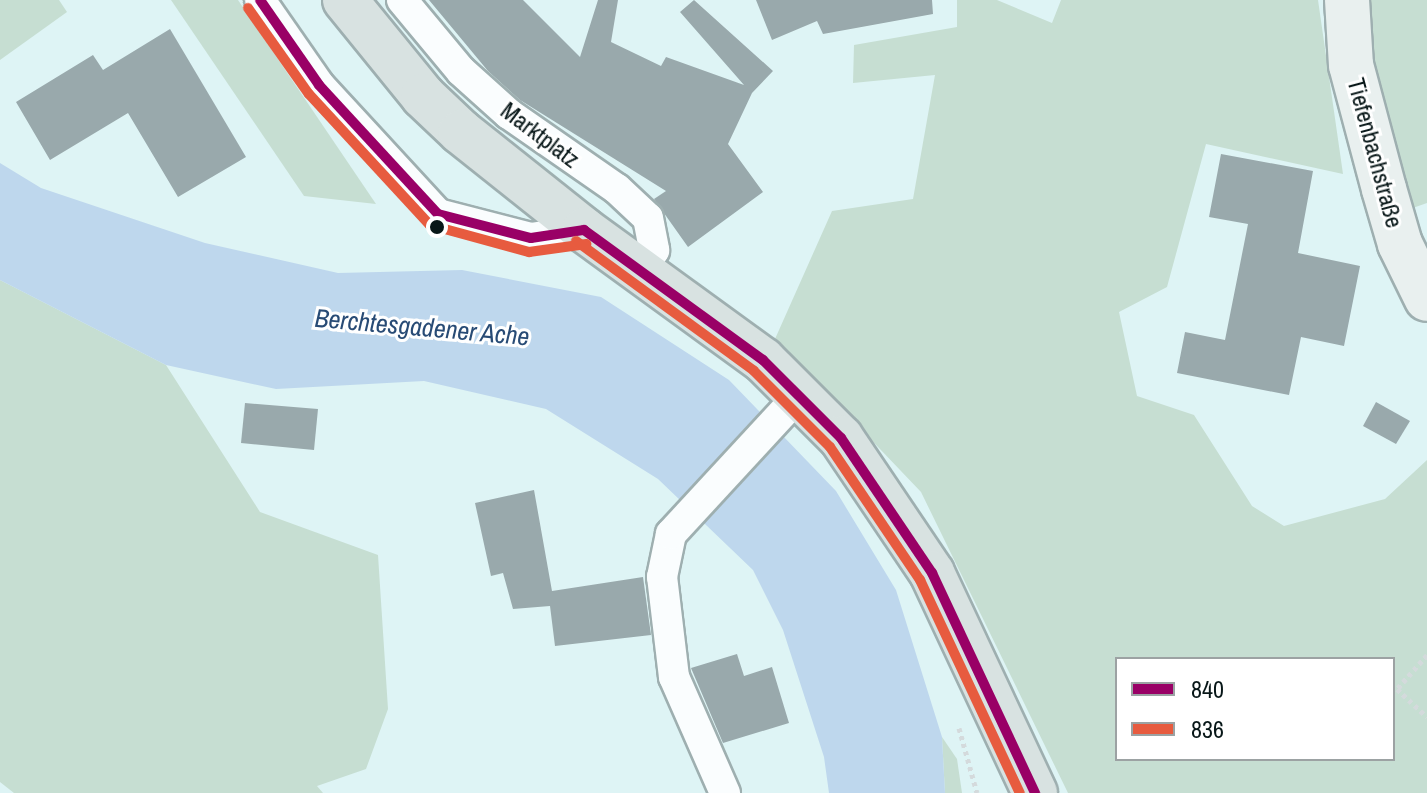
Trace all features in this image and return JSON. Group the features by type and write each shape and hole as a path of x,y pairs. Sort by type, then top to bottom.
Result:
{"main road":[{"path":"345,0 423,96 584,230 741,342 800,394 889,503 932,573 1035,793"}],"street":[{"path":"260,0 319,85 438,214 531,238 584,230"},
{"name":"Marktplatz","path":"402,0 461,71 509,114 617,189 648,218 654,250 641,273"},
{"name":"Tiefenbachstraße","path":"1347,0 1351,65 1379,173 1400,244 1427,299"},
{"path":"725,793 674,677 662,577 671,534 698,501 800,394"}],"path":[{"path":"1427,655 1397,689 1427,717"}],"green space":[{"path":"0,0 59,0 67,12 0,60"},
{"path":"171,0 238,0 376,204 304,196"},
{"path":"957,0 997,0 1052,23 1061,0 1318,0 1343,174 1206,144 1167,287 1119,312 1137,396 1194,415 1252,506 1284,526 1385,499 1427,460 1427,793 1068,793 921,492 775,339 832,211 913,199 935,75 853,83 854,45 957,27"},
{"path":"1362,0 1427,0 1427,203 1407,210 1386,146"},
{"path":"0,280 166,365 260,512 378,555 388,709 366,769 317,786 323,793 14,793 0,782"},
{"path":"942,737 957,759 962,793 945,793"}],"water":[{"name":"Berchtesgadener Ache","path":"0,163 41,188 205,243 338,273 462,270 601,297 729,380 836,491 896,590 942,737 945,793 829,793 824,757 783,630 753,570 658,479 546,409 424,381 276,389 166,365 0,280"}],"building":[{"path":"429,0 523,0 580,57 598,0 618,0 611,42 661,66 666,57 744,85 680,12 694,0 773,71 752,93 728,144 763,192 688,247 654,199 666,191 520,100 488,71"},
{"path":"756,0 932,0 933,14 823,34 817,21 772,40"},
{"path":"170,29 246,157 178,197 128,113 50,160 16,102 93,55 103,70"},
{"path":"1221,154 1313,171 1298,253 1360,266 1344,346 1301,337 1289,395 1177,373 1185,332 1225,340 1248,224 1209,217"},
{"path":"1376,402 1410,421 1396,444 1363,426"},
{"path":"245,403 318,409 314,450 241,443"},
{"path":"534,490 552,591 643,577 651,635 555,646 550,606 513,609 503,573 491,576 475,503"},
{"path":"737,654 744,676 772,667 789,723 723,743 691,668"}],"transit line":[{"name":"840","path":"260,0 319,85 438,214 531,238 584,230"},
{"name":"836","path":"248,8 309,94 430,225 529,252 586,244"},
{"name":"840","path":"584,230 763,360 841,438 932,573 1035,793"},
{"name":"836","path":"576,241 754,371 830,447 920,580 1020,793"}]}
